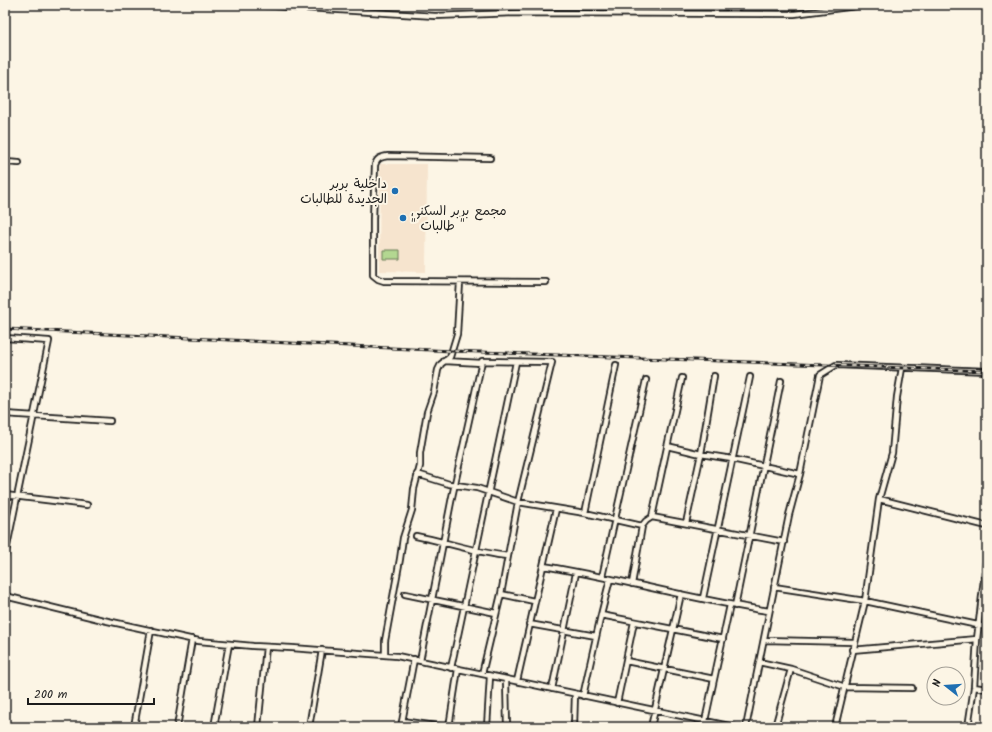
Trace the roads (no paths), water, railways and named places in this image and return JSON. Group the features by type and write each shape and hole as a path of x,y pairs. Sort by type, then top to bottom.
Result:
{"street":[{"path":"259,5 435,16 517,13 794,14 864,5"},
{"path":"979,5 987,6"},
{"path":"490,158 388,156 381,157 376,161 373,219 373,275 378,280 384,281 546,282"},
{"path":"5,162 19,163"},
{"path":"385,655 385,641 403,538 412,510 417,474 420,466 420,453 427,412 434,392 438,370 441,364 450,357 457,334 460,282"},
{"path":"5,338 49,341 5,556"},
{"path":"444,361 482,363 482,361 552,362 518,502 501,594 482,674"},
{"path":"452,668 516,362"},
{"path":"420,661 455,485 482,363"},
{"path":"585,513 616,365"},
{"path":"746,727 784,542 788,515 800,474 820,375 836,365 987,371"},
{"path":"835,727 852,650 865,601 879,499 892,453 897,397 902,368"},
{"path":"686,523 701,454 714,376"},
{"path":"702,598 750,377"},
{"path":"652,517 682,378"},
{"path":"602,577 646,380"},
{"path":"736,606 781,381"},
{"path":"5,414 110,421"},
{"path":"667,446 800,474"},
{"path":"417,474 455,485 488,491 518,502 585,513 642,526"},
{"path":"5,495 87,505"},
{"path":"879,499 987,526"},
{"path":"517,681 556,509"},
{"path":"632,584 642,526 652,517 784,542"},
{"path":"416,536 508,556"},
{"path":"968,727 974,687 978,624 985,589 987,553"},
{"path":"543,566 602,577 730,605 769,611"},
{"path":"552,689 576,572"},
{"path":"583,696 610,579"},
{"path":"774,588 865,601 987,627"},
{"path":"404,594 496,613"},
{"path":"501,594 534,601"},
{"path":"651,727 681,594"},
{"path":"5,596 192,639 229,644 385,655 414,659 734,727"},
{"path":"705,721 730,605"},
{"path":"601,615 723,639"},
{"path":"617,703 634,622"},
{"path":"529,624 596,636"},
{"path":"134,727 152,630"},
{"path":"177,727 192,639"},
{"path":"852,650 977,639"},
{"path":"764,640 854,642"},
{"path":"214,727 229,644"},
{"path":"258,727 266,647"},
{"path":"309,727 322,650"},
{"path":"401,727 414,659"},
{"path":"626,661 664,670 714,679"},
{"path":"759,662 791,669 845,687 912,688"},
{"path":"450,727 458,669"},
{"path":"775,727 791,669"},
{"path":"487,727 490,676"},
{"path":"506,679 507,727"},
{"path":"974,687 987,689"},
{"path":"574,727 575,694"},
{"path":"402,721 442,727"}],"railway":[{"path":"5,329 452,351 987,371"}],"place":[{"name":"داخلية بربر الجديدة للطالبات","path":"395,191"},
{"name":"مجمع بربر السكني \" طالبات \"","path":"403,218"}]}
